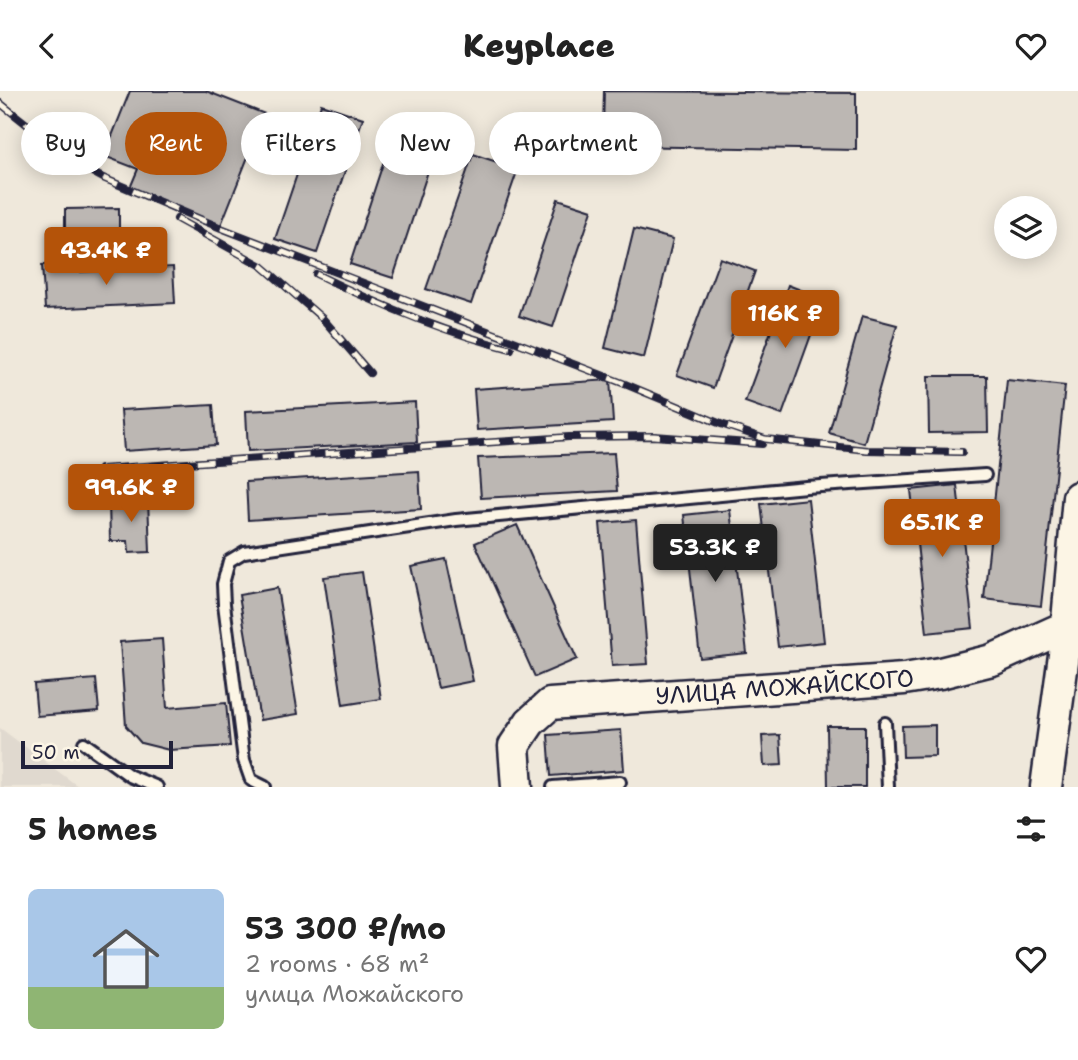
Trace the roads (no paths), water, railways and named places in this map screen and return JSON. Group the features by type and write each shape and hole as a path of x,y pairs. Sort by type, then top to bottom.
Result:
{"main road":[{"path":"1046,787 1071,655 1067,626 1078,497"},
{"name":"УЛИЦА МОЖАЙСКОГО","path":"517,787 514,746 530,722 550,704 904,679 992,660 1067,626"}],"lane":[{"path":"265,787 251,781 244,760 224,604 223,584 229,561 244,552 456,520 806,487 985,475"},
{"path":"885,723 888,787"},
{"path":"84,743 130,776 157,787"},
{"path":"553,787 620,782"}],"railway":[{"path":"0,103 77,164 103,178 221,228 625,384 721,424 765,439 867,450 962,452"},
{"path":"177,219 262,266 323,319 370,373"},
{"path":"316,274 412,317 511,349"},
{"path":"101,469 569,437 654,436 762,444"}]}
